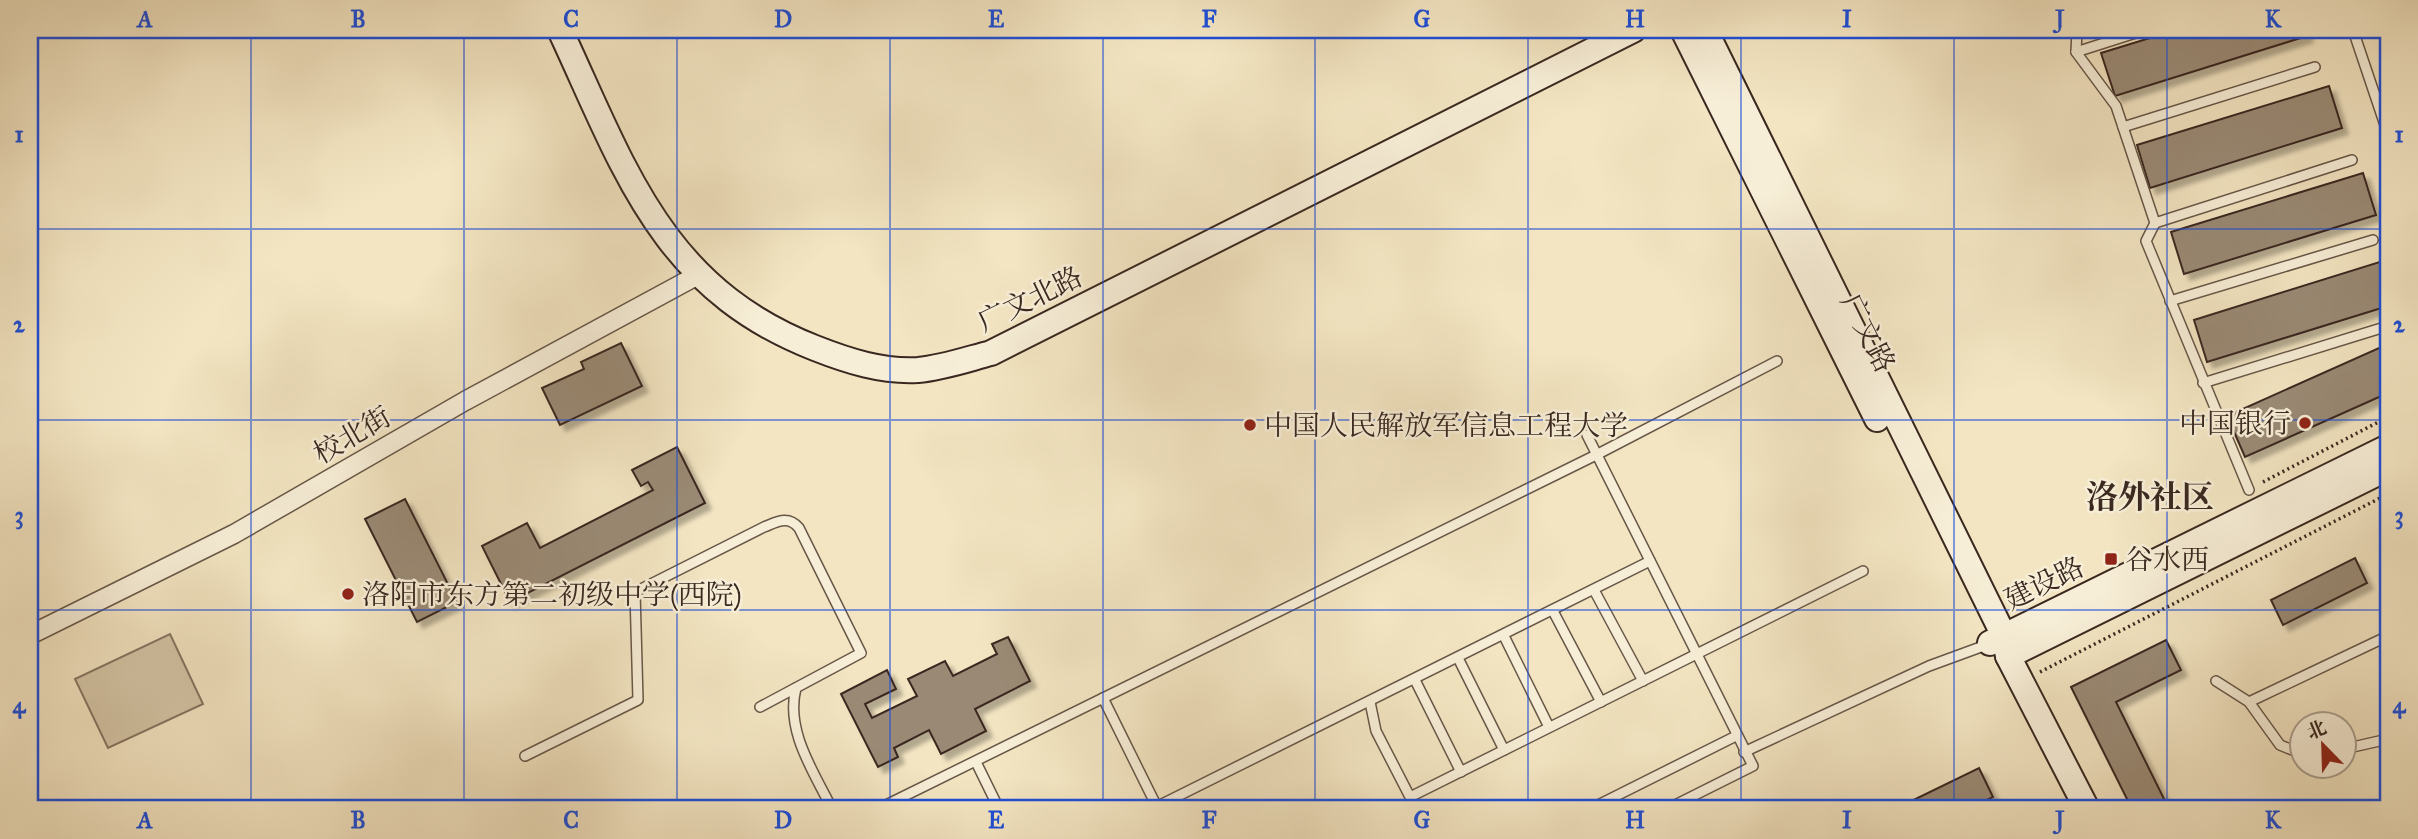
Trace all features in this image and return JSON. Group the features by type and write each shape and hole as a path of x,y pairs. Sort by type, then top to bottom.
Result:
{"street":[{"name":"广文北路","path":"561,30 634,190 662,234 698,275 753,318 793,340 858,365 918,370 991,353 1633,30"},
{"name":"广文路","path":"1683,30 2087,809"},
{"name":"广文路","path":"1705,30 2001,645"},
{"name":"校北街","path":"30,635 234,534 465,401 698,275"},
{"name":"建设路","path":"2001,645 2388,447"},
{"name":"建设路","path":"2001,645 2388,468"}],"lane":[{"path":"2077,30 2076,52 2116,106 2155,223 2146,241 2249,490"},
{"path":"2076,52 2145,30"},
{"path":"2353,30 2388,134"},
{"path":"2123,127 2315,67"},
{"path":"2155,223 2352,160"},
{"path":"2170,302 2373,240"},
{"path":"2203,383 2388,326"},
{"path":"878,809 1596,455 1777,361"},
{"path":"1587,435 1753,766 1667,809"},
{"path":"525,756 638,700 635,592 782,519 799,528 861,653 760,707"},
{"path":"1103,698 1157,808 1650,561"},
{"path":"1370,702 1377,731 1410,797 1863,571"},
{"path":"1594,590 1643,681"},
{"path":"1553,611 1601,702"},
{"path":"1504,636 1549,727"},
{"path":"2249,702 2388,636"},
{"path":"1744,752 1928,666 2001,645"},
{"path":"1458,658 1504,750"},
{"path":"1415,680 1461,772"},
{"path":"2216,681 2249,702 2280,745 2288,748"},
{"path":"796,688 793,701 795,728 832,809"},
{"path":"1590,809 1736,736"},
{"path":"2358,746 2388,739"},
{"path":"975,762 999,809"}],"path":[{"path":"2249,490 2388,417"},
{"path":"2022,681 2388,494"}],"shaded area":[{"path":"170,634 203,704 108,748 75,679"}],"building":[{"path":"2176,30 2305,30 2307,36 2115,96 2101,53"},
{"path":"2329,86 2342,128 2150,188 2137,145"},
{"path":"2363,173 2376,215 2184,274 2171,232"},
{"path":"2386,260 2388,306 2207,362 2194,320"},
{"path":"621,343 642,386 560,425 542,388 584,369 581,362"},
{"path":"2388,344 2388,393 2245,457 2227,416"},
{"path":"677,447 705,503 510,602 482,546 527,523 540,548 653,490 648,482 641,486 632,470"},
{"path":"405,499 457,602 417,622 365,519"},
{"path":"2355,558 2367,583 2283,625 2271,600"},
{"path":"1008,637 1030,681 975,709 986,731 941,754 929,730 894,748 898,757 878,767 841,694 887,670 896,689 865,704 872,718 917,696 908,679 945,661 953,676 997,654 992,644"},
{"path":"2166,640 2181,670 2116,702 2169,809 2132,809 2071,687"},
{"path":"1979,768 1993,797 1969,809 1895,809"}],"place":[{"name":"中国银行","path":"2305,423"},
{"name":"中国人民解放军信息工程大学","path":"1250,425"},
{"name":"谷水西","path":"2111,559"},
{"name":"洛阳市东方第二初级中学(西院)","path":"348,594"}],"district":[{"name":"洛外社区","path":"2150,497"}]}
